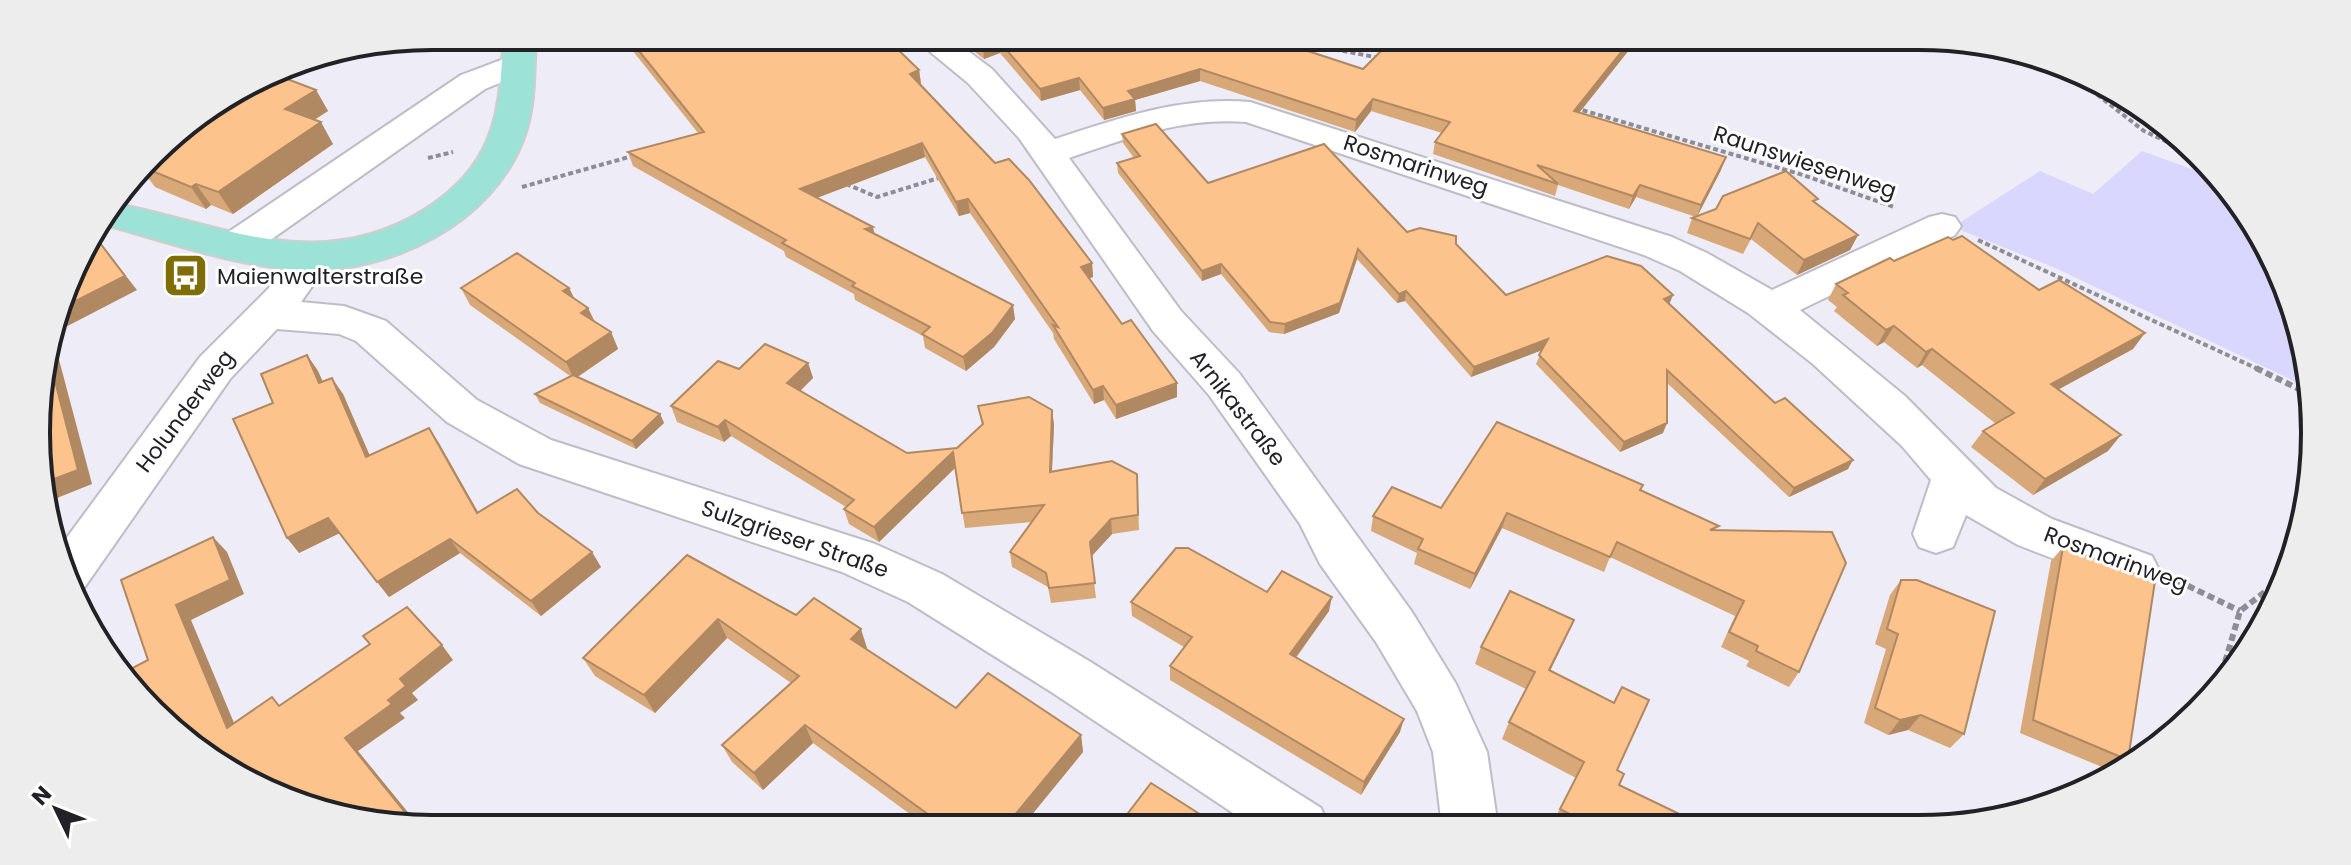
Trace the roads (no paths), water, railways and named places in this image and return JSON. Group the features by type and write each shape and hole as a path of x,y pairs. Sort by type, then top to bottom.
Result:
{"main road":[{"path":"117,216 313,258 378,246 423,226 457,204 481,179 506,139 519,50"}],"street":[{"path":"238,244 519,50"},
{"name":"Arnikastraße","path":"946,50 980,76 1015,111 1167,321 1224,384 1316,511 1337,550 1394,627 1451,726 1465,776 1469,815"},
{"name":"Rosmarinweg","path":"1047,153 1184,112 1216,108 1262,114 1658,246 1721,274 1770,308 1916,432 1972,495 2008,518 2135,570"},
{"path":"1770,308 1942,226"},
{"name":"Holunderweg","path":"74,565 215,368 267,314 313,258"},
{"name":"Sulzgrieser Straße","path":"267,314 356,323 371,331 462,411 535,452 777,529 901,576 1060,669 1283,815"},
{"path":"1936,534 1955,478"}],"place":[{"name":"Maienwalterstraße","path":"186,276"}]}
